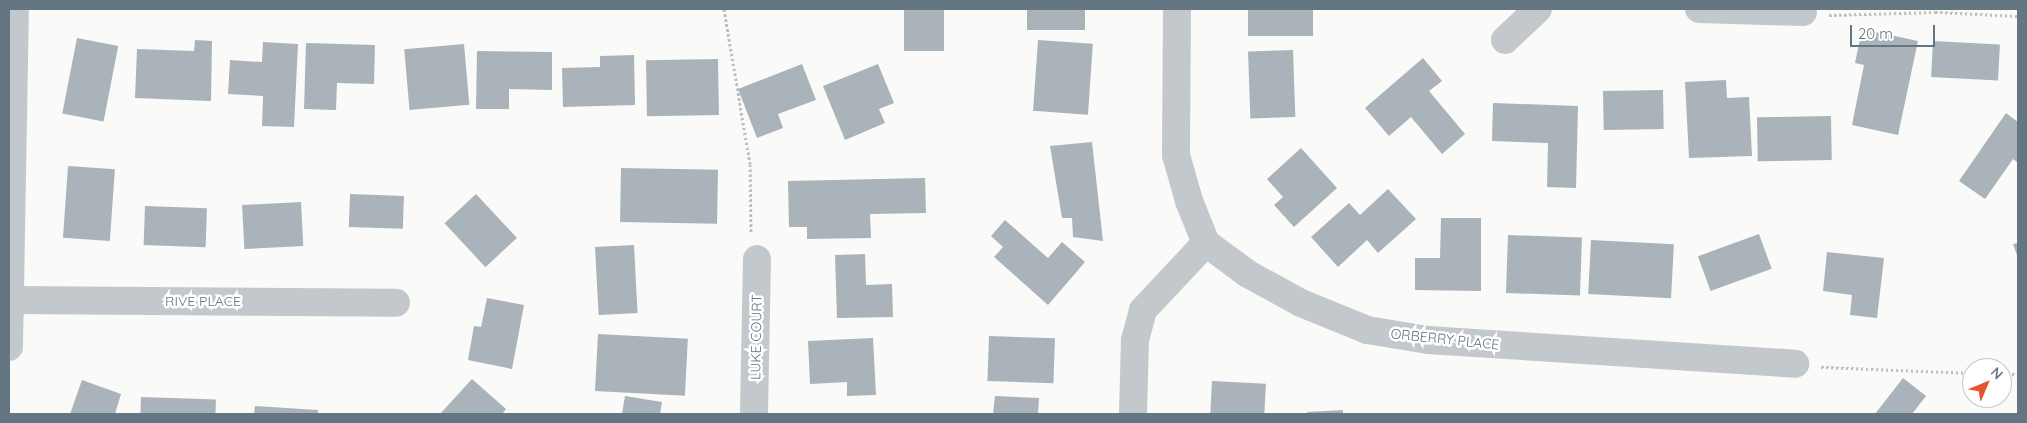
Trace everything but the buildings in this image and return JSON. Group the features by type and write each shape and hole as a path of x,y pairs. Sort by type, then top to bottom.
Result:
{"street":[{"path":"9,347 15,9"},
{"path":"1133,414 1135,340 1143,310 1206,243 1189,201 1176,155 1177,9"},
{"path":"1505,40 1538,9"},
{"path":"1699,9 1803,12"},
{"name":"ORBERRY PLACE","path":"1206,243 1248,274 1301,303 1367,330 1428,340 1795,364"},
{"name":"LUKE COURT","path":"754,414 757,259"},
{"name":"RIVE PLACE","path":"10,300 396,303"}],"path":[{"path":"724,9 750,164 751,234 757,259"},
{"path":"1803,12 1838,16 1935,12 2018,16"},
{"path":"1795,364 1962,372"}]}
